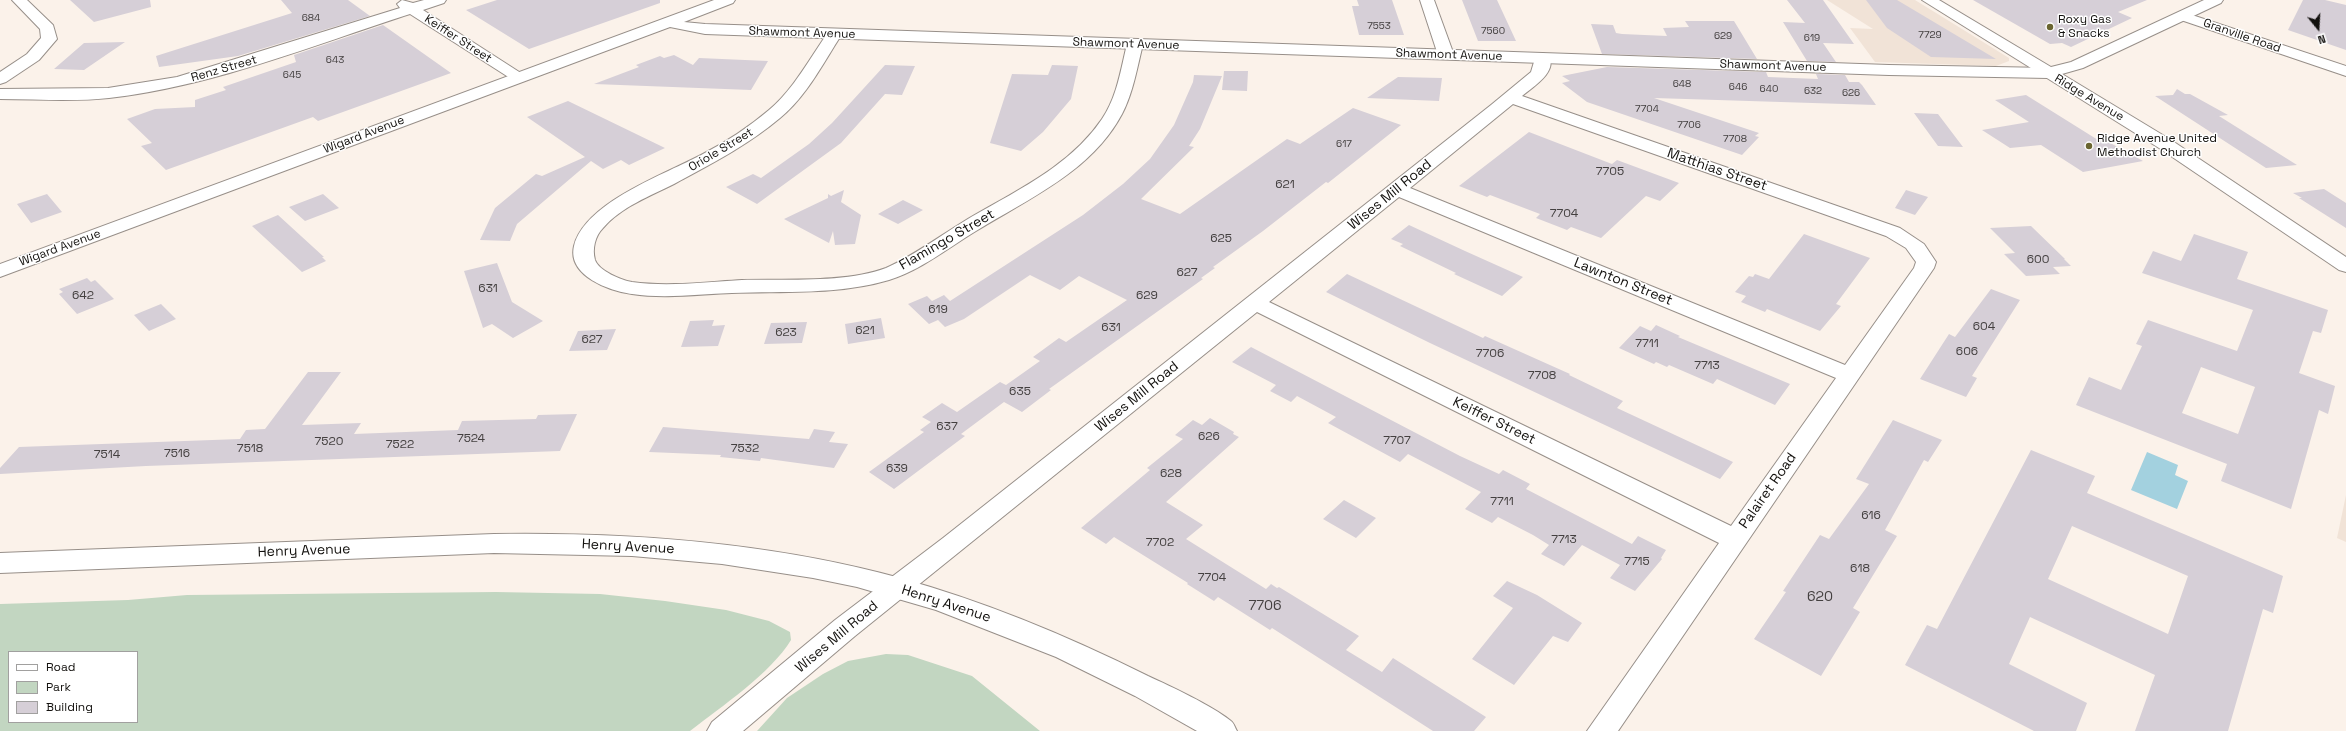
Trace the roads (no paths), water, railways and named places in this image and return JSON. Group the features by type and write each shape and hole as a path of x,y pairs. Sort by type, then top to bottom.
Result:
{"street":[{"path":"0,79 32,57 49,39 48,28 19,0"},
{"name":"Keiffer Street","path":"398,0 518,77"},
{"name":"Renz Street","path":"0,94 94,94 178,82 218,72 439,0"},
{"name":"Wigard Avenue","path":"0,271 728,0"},
{"path":"1427,0 1446,54"},
{"name":"Ridge Avenue","path":"1929,0 2165,144 2341,260"},
{"name":"Shawmont Avenue","path":"668,22 682,26 705,29 834,34 2020,74 2048,73 2077,65 2216,0"},
{"name":"Granville Road","path":"2183,16 2346,71"},
{"name":"Oriole Street","path":"585,239 592,227 613,208 712,157 776,113 800,87 834,34"},
{"name":"Flamingo Street","path":"585,239 583,255 586,264 592,271 616,284 633,288 840,283 858,281 889,273 920,258 1048,179 1084,150 1103,130 1116,110 1123,91 1135,44"},
{"name":"Wises Mill Road","path":"722,731 897,588 1398,189 1537,75 1541,69 1542,58"},
{"name":"Matthias Street","path":"1510,97 1893,232 1905,238 1921,251"},
{"name":"Lawnton Street","path":"1398,189 1849,375"},
{"name":"Palairet Road","path":"1602,731 1734,539 1924,268 1926,262 1921,251"},
{"name":"Keiffer Street","path":"1255,303 1734,539"},
{"name":"Henry Avenue","path":"0,563 543,543 673,549 738,557 842,575 897,588 951,604 1000,622 1078,655 1133,681 1222,731"}],"water":[{"path":"2147,452 2178,465 2175,475 2188,481 2177,509 2131,490"}],"place":[{"name":"Roxy Gas & Snacks","path":"2050,27"},
{"name":"Ridge Avenue United Methodist Church","path":"2089,146"}]}
